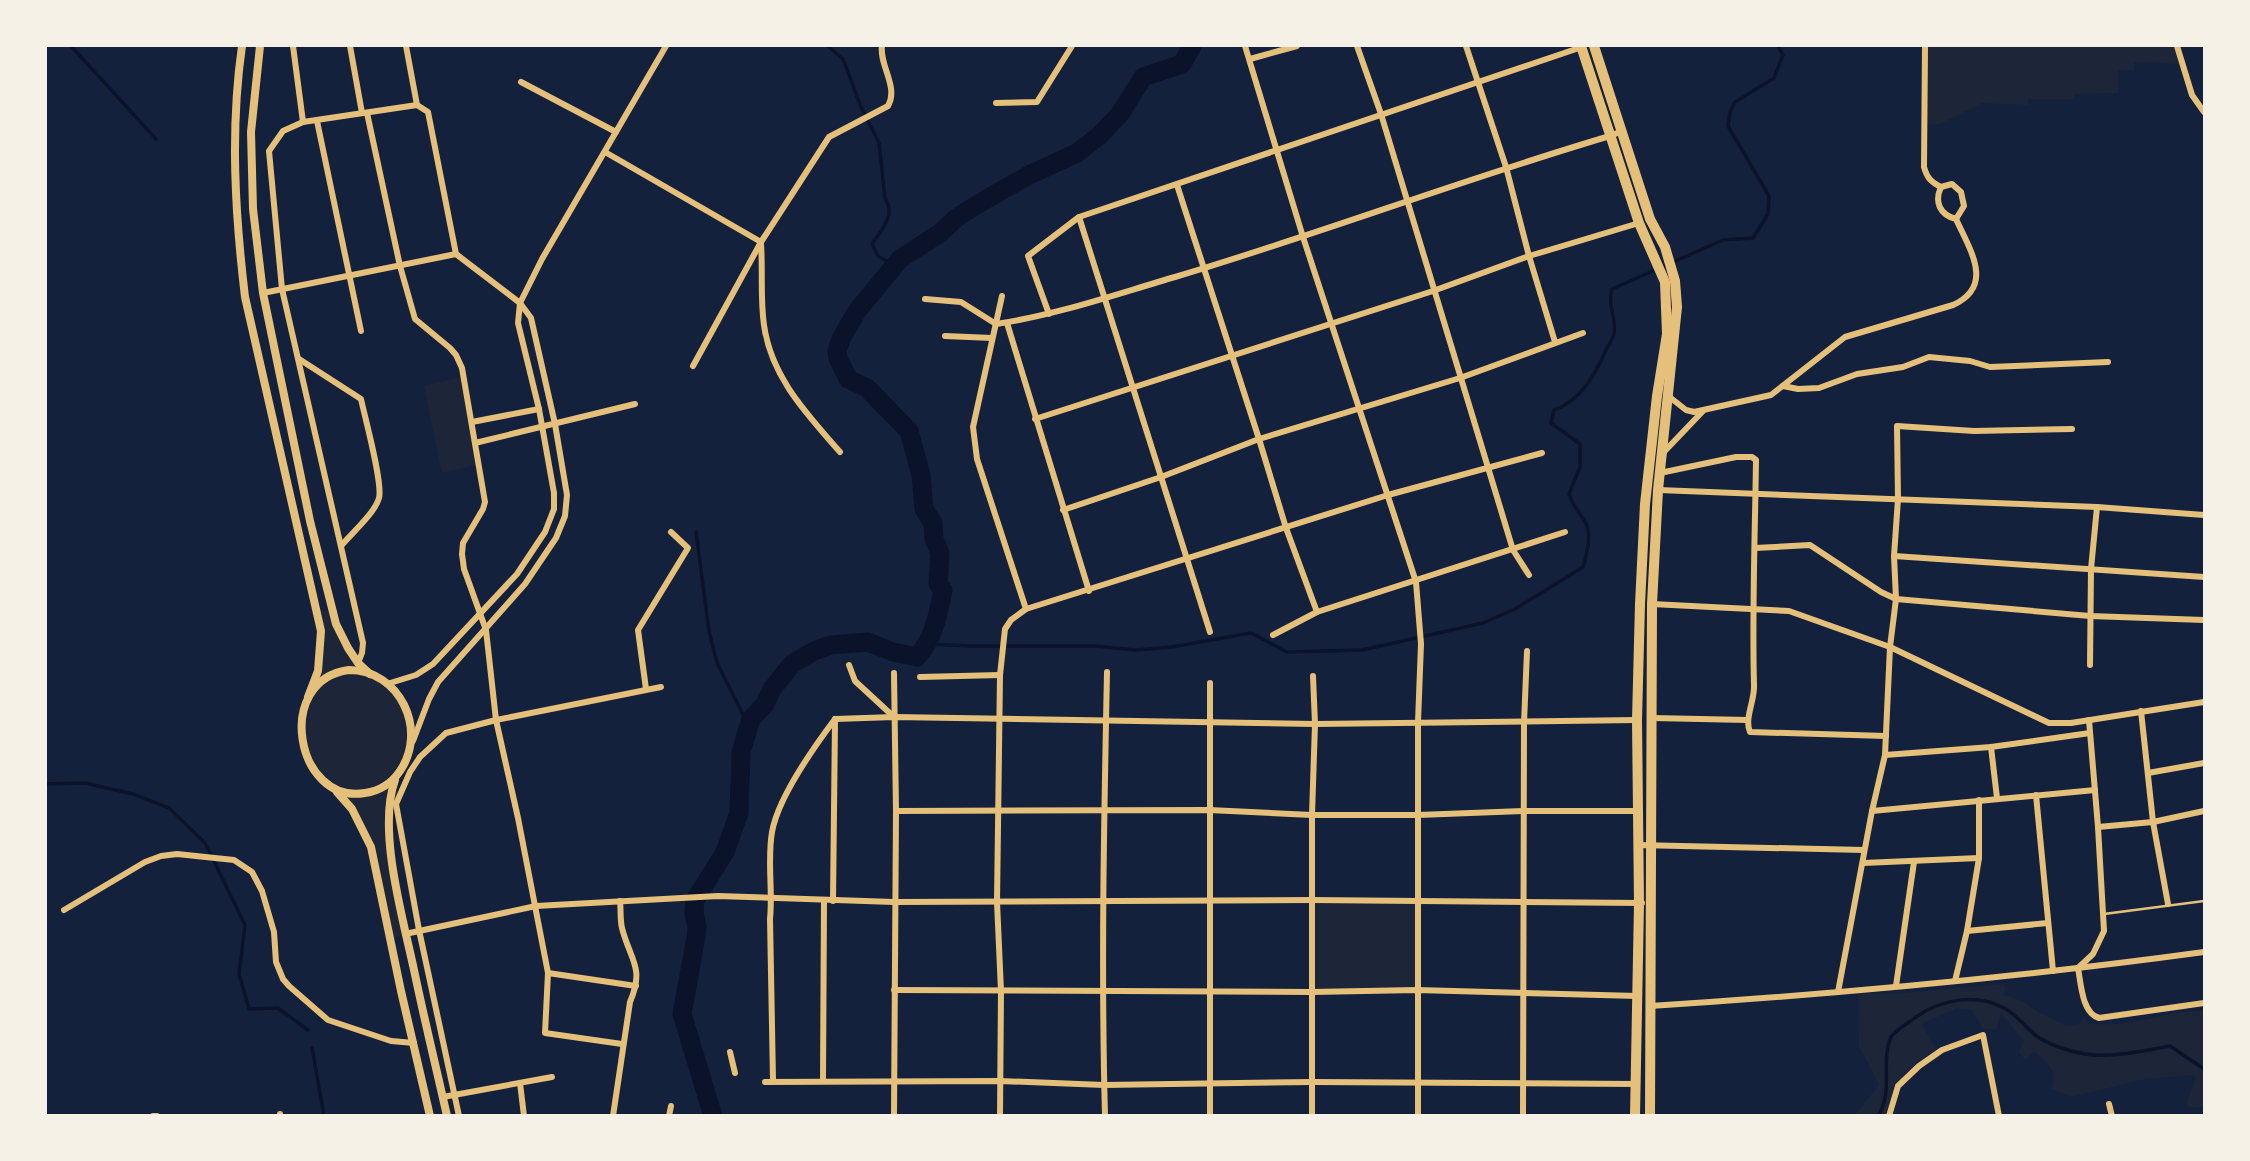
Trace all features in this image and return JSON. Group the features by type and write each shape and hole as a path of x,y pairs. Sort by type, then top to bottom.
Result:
{"main road":[{"path":"242,46 235,132 236,212 248,310 321,631 318,671 301,723 304,749 316,772 352,809 371,847 430,1115"},
{"path":"260,46 251,132 254,209 262,293 331,609 341,636 358,663 398,695 411,725 413,741 393,787 389,844 405,934 447,1115"},
{"path":"1582,46 1639,223 1670,282 1667,334 1645,504 1637,720 1639,903 1636,1115"},
{"path":"1594,46 1650,219 1665,247 1676,334 1661,455 1652,604 1650,1115"},
{"path":"308,697 318,683 333,673 356,670 370,674"},
{"path":"336,790 352,794 368,792 383,787 396,778"}],"street":[{"path":"293,46 303,122"},
{"path":"350,46 400,267 415,319 456,355 462,368 485,502 463,543 462,554 464,569 486,630 496,720 548,973 545,1033 622,1044"},
{"path":"406,46 417,105"},
{"path":"387,684 426,670 517,574 545,532 554,509 554,492 539,409 519,323 520,303 542,259 666,46"},
{"path":"693,366 761,242 829,137 888,106 891,101 880,46"},
{"path":"996,103 1037,102 1072,46"},
{"path":"1245,46 1303,237 1416,582 1421,644 1418,722 1418,1115"},
{"path":"1250,60 1297,46"},
{"path":"1357,46 1381,114 1513,550 1529,575"},
{"path":"1466,46 1506,167 1555,342"},
{"path":"1049,314 1028,256 1079,217 1582,46"},
{"path":"1925,46 1923,158 1927,176 1932,183 1941,187"},
{"path":"2177,46 2192,95 2204,112"},
{"path":"521,82 616,132"},
{"path":"358,663 363,643 282,289 269,151 283,131 303,122 417,105 428,112 456,254 520,303 531,317 555,424 567,495 565,516 556,538 525,584 438,682 413,741"},
{"path":"317,121 361,331"},
{"path":"925,299 961,302 996,324 1049,314 1303,237 1506,167 1622,131"},
{"path":"605,152 761,242"},
{"path":"1948,183 1961,192 1965,206 1956,219 1949,218 1939,208 1937,201 1941,187 1948,183"},
{"path":"1177,184 1286,528 1317,612"},
{"path":"1079,217 1210,632"},
{"path":"1667,396 1686,410 1703,411 1771,395 1845,337 1966,299 1977,278 1976,266 1956,219"},
{"path":"1035,419 1433,291 1529,256 1639,223"},
{"path":"761,242 762,304 768,343 789,390 840,452"},
{"path":"262,293 456,254"},
{"path":"1002,296 973,427 974,442 977,459 1026,609"},
{"path":"1007,323 1089,591"},
{"path":"1063,510 1161,477 1259,439 1460,377 1583,333"},
{"path":"944,337 992,338"},
{"path":"1783,386 1798,389 1819,388 1857,374 1903,367 1929,357 1990,367 2108,362"},
{"path":"299,359 361,399 380,496 376,505 341,547"},
{"path":"475,443 635,404"},
{"path":"472,422 539,409"},
{"path":"1661,455 1703,411"},
{"path":"1838,992 1871,811 1885,755 1890,647 1896,598 1896,426 1974,431 2072,429"},
{"path":"1000,1115 1001,991 997,902 1000,675 1002,638 1012,620 1026,609 1388,495 1542,453"},
{"path":"1660,473 1736,457 1752,457 1756,460 1752,608 1755,692 1748,720 1750,732 1886,736"},
{"path":"1658,490 2097,507 2204,515"},
{"path":"2090,665 2091,569 2097,507"},
{"path":"545,532 556,538"},
{"path":"646,689 638,630 688,548 671,532"},
{"path":"1273,635 1317,612 1564,532"},
{"path":"1755,548 1810,545 1881,592 1896,598 2090,617 2204,620"},
{"path":"1894,556 2204,577"},
{"path":"1652,604 1789,611 1890,647 2049,723 2071,723 2204,702"},
{"path":"1523,1115 1522,902 1527,652"},
{"path":"849,665 855,681 894,717"},
{"path":"1105,1115 1102,901 1107,672"},
{"path":"894,673 894,1115"},
{"path":"920,677 1000,675"},
{"path":"1312,676 1315,724 1311,815 1312,1115"},
{"path":"1210,682 1210,1115"},
{"path":"459,1115 419,930 396,804 410,772 432,744 446,733 496,720 661,687"},
{"path":"2141,710 2153,822 2168,904"},
{"path":"835,719 894,717 1315,724 1637,720"},
{"path":"1652,718 1748,720"},
{"path":"835,719 803,766 776,817 769,854 772,899 769,1081 1104,1085 1313,1082 1635,1084"},
{"path":"833,901 835,719"},
{"path":"2078,968 2093,954 2104,931 2089,720"},
{"path":"1885,755 1991,747 2090,733"},
{"path":"1991,747 1997,798"},
{"path":"2148,773 2204,763"},
{"path":"1871,811 2095,790"},
{"path":"2036,795 2053,971"},
{"path":"1955,981 1967,931 1979,858 1979,800"},
{"path":"896,811 1209,810 1311,815 1637,811"},
{"path":"2098,827 2153,822 2204,811"},
{"path":"1637,845 1864,850"},
{"path":"64,910 145,862 177,854 234,860 252,872 262,891 274,932 276,962 289,986 328,1020 391,1041 414,1043"},
{"path":"1863,863 1979,858"},
{"path":"1896,986 1914,862"},
{"path":"405,934 536,906 718,896 894,902 1312,900 1651,903"},
{"path":"613,1115 622,1044 636,986 636,964 621,927 620,901"},
{"path":"823,1080 824,901"},
{"path":"1967,931 2048,923"},
{"path":"1650,1006 1955,981 2204,952"},
{"path":"2078,968 2087,1008 2092,1016 2099,1018 2204,1003"},
{"path":"548,973 636,986"},
{"path":"894,990 1417,990 1638,996"},
{"path":"1889,1115 1898,1086 1919,1066 1941,1050 1983,1035 1999,1115"},
{"path":"730,1052 735,1073"},
{"path":"443,1097 552,1077"},
{"path":"520,1083 524,1115"},
{"path":"2109,1104 2112,1115"},
{"path":"669,1115 671,1106"}],"lane":[{"path":"2104,914 2204,901"}],"shaded area":[{"path":"1925,46 2177,46 2183,64 2134,62 2134,71 2118,70 2118,93 2074,94 2074,99 2028,99 2028,105 1982,103 1940,124 1924,125"},
{"path":"463,377 479,464 442,473 424,386"},
{"path":"331,609 348,648 398,696 412,733 396,778 389,817 405,934 391,940 371,847 352,809 316,772 302,736 318,671 317,613"},
{"path":"1312,900 1417,901 1417,990 1312,992"},
{"path":"2003,984 2004,995 2023,1001 2066,1026 2079,1024 2084,1017 2088,1023 2117,1024 2175,1013 2204,1011 2204,1106 2192,1108 2186,1104 2196,1078 2193,1075 2145,1079 2071,1097 2052,1089 2053,1072 2039,1056 2034,1052 2025,1060 2019,1051 2024,1041 2001,1014 1996,1029 1983,1029 1972,1010 1957,1008 1922,1024 1936,1050 1902,1076 1893,1092 1886,1115 1854,1116 1879,1085 1859,1046 1858,993 1892,994"}],"waterway":[{"path":"71,46 156,139"},
{"path":"828,46 843,59 861,107 879,143 889,211 883,228 872,244 878,256 888,262 891,268"},
{"path":"713,1116 682,1014 696,937 695,900 725,852 739,813 741,752 751,719 765,704 772,689 792,664 814,651 831,645 868,642 893,652 917,657 931,634 943,590 938,584 940,553 934,539 933,523 924,509 921,475 909,431 867,388 848,379 838,358 841,339 857,311 900,259 978,204 1029,175 1077,153 1100,135 1120,114 1143,77 1182,64 1192,46"},
{"path":"929,644 1095,646 1136,650 1172,647 1251,633 1287,652 1362,650 1483,623 1515,609 1583,567 1588,543 1587,525 1569,494 1580,467 1580,444 1551,423 1554,410 1564,406 1580,393 1598,367 1614,335 1612,289 1723,240 1753,238 1768,214 1769,196 1728,126 1735,102 1774,78 1783,55 1778,46"},
{"path":"696,532 709,631 717,663 750,728"},
{"path":"46,784 85,783 133,794 169,808 205,843 245,925 239,974 249,1009 278,1008 308,1030"},
{"path":"1878,1116 1885,1097 1891,1037 1925,1011 1958,1000 1981,1000 2002,1007 2041,1039 2072,1051 2106,1055 2170,1046 2204,1069"},
{"path":"312,1048 324,1116"}]}
